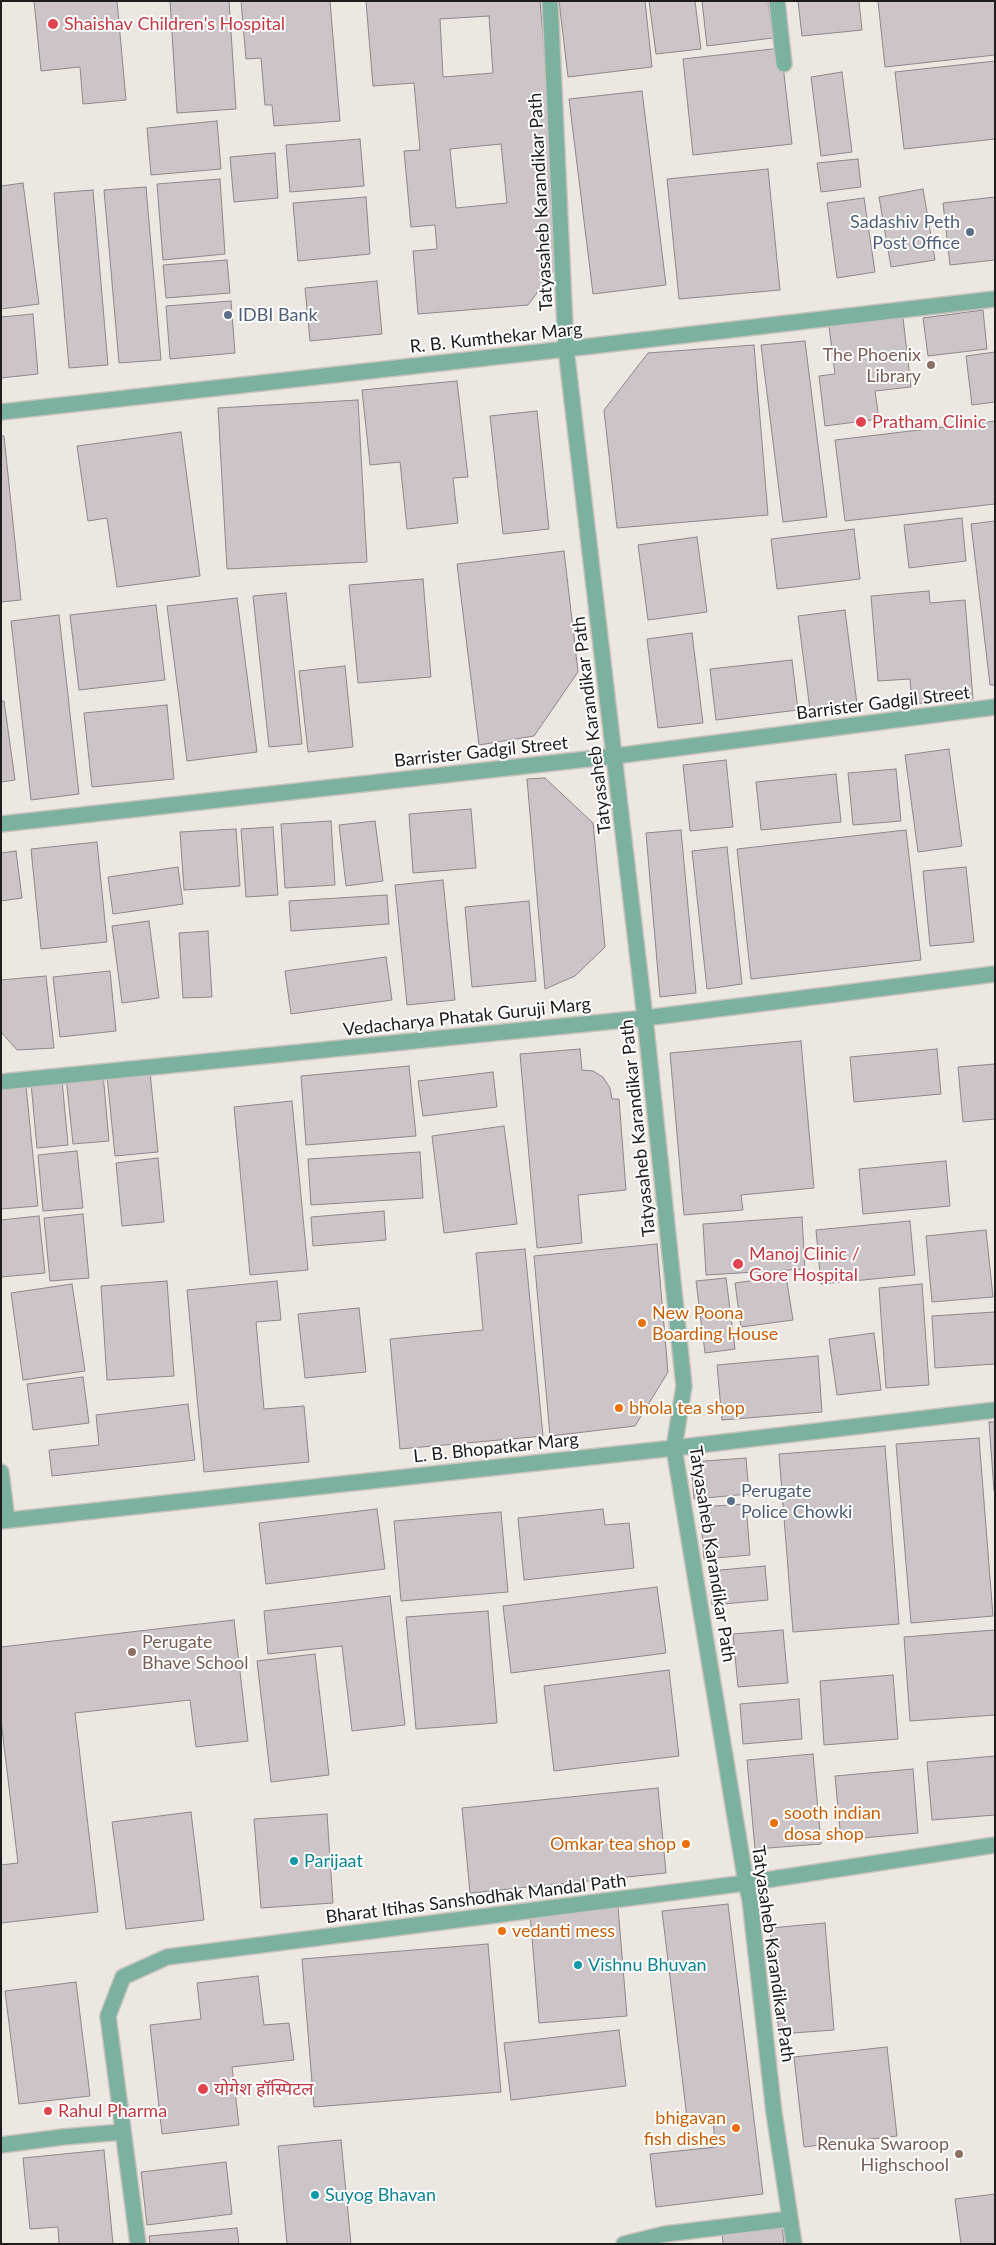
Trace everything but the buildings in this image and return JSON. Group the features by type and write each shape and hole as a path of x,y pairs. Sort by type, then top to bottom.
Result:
{"street":[{"name":"Tatyasaheb Karandikar Path","path":"550,1 566,349 645,1018 684,1386 674,1448 750,1900 774,2113 794,2244"},
{"path":"777,1 784,64"},
{"name":"R. B. Kumthekar Marg","path":"1,412 995,299"},
{"name":"Barrister Gadgil Street","path":"1,824 615,756 995,707"},
{"name":"Vedacharya Phatak Guruji Marg","path":"1,1082 645,1018 995,974"},
{"name":"L. B. Bhopatkar Marg","path":"4,1520 674,1448 995,1410"},
{"path":"1,1472 4,1520"},
{"name":"Bharat Itihas Sanshodhak Mandal Path","path":"138,2244 108,2016 123,1977 167,1957 746,1883 995,1845"},
{"path":"1,2145 122,2132"},
{"path":"624,2244 664,2234 790,2219"}],"place":[{"name":"Shaishav Children's Hospital","path":"53,24"},
{"name":"Sadashiv Peth Post Office","path":"970,232"},
{"name":"IDBI Bank","path":"228,315"},
{"name":"The Phoenix Library","path":"931,365"},
{"name":"Pratham Clinic","path":"861,422"},
{"name":"Manoj Clinic / Gore Hospital","path":"738,1264"},
{"name":"New Poona Boarding House","path":"642,1323"},
{"name":"bhola tea shop","path":"619,1408"},
{"name":"Perugate Police Chowki","path":"731,1501"},
{"name":"Perugate Bhave School","path":"132,1652"},
{"name":"sooth indian dosa shop","path":"774,1823"},
{"name":"Omkar tea shop","path":"686,1844"},
{"name":"Parijaat","path":"294,1861"},
{"name":"vedanti mess","path":"502,1931"},
{"name":"Vishnu Bhuvan","path":"578,1965"},
{"name":"योगेश हॉस्पिटल","path":"203,2089"},
{"name":"Rahul Pharma","path":"48,2111"},
{"name":"bhigavan fish dishes","path":"736,2128"},
{"name":"Renuka Swaroop Highschool","path":"959,2154"},
{"name":"Suyog Bhavan","path":"315,2195"}]}
